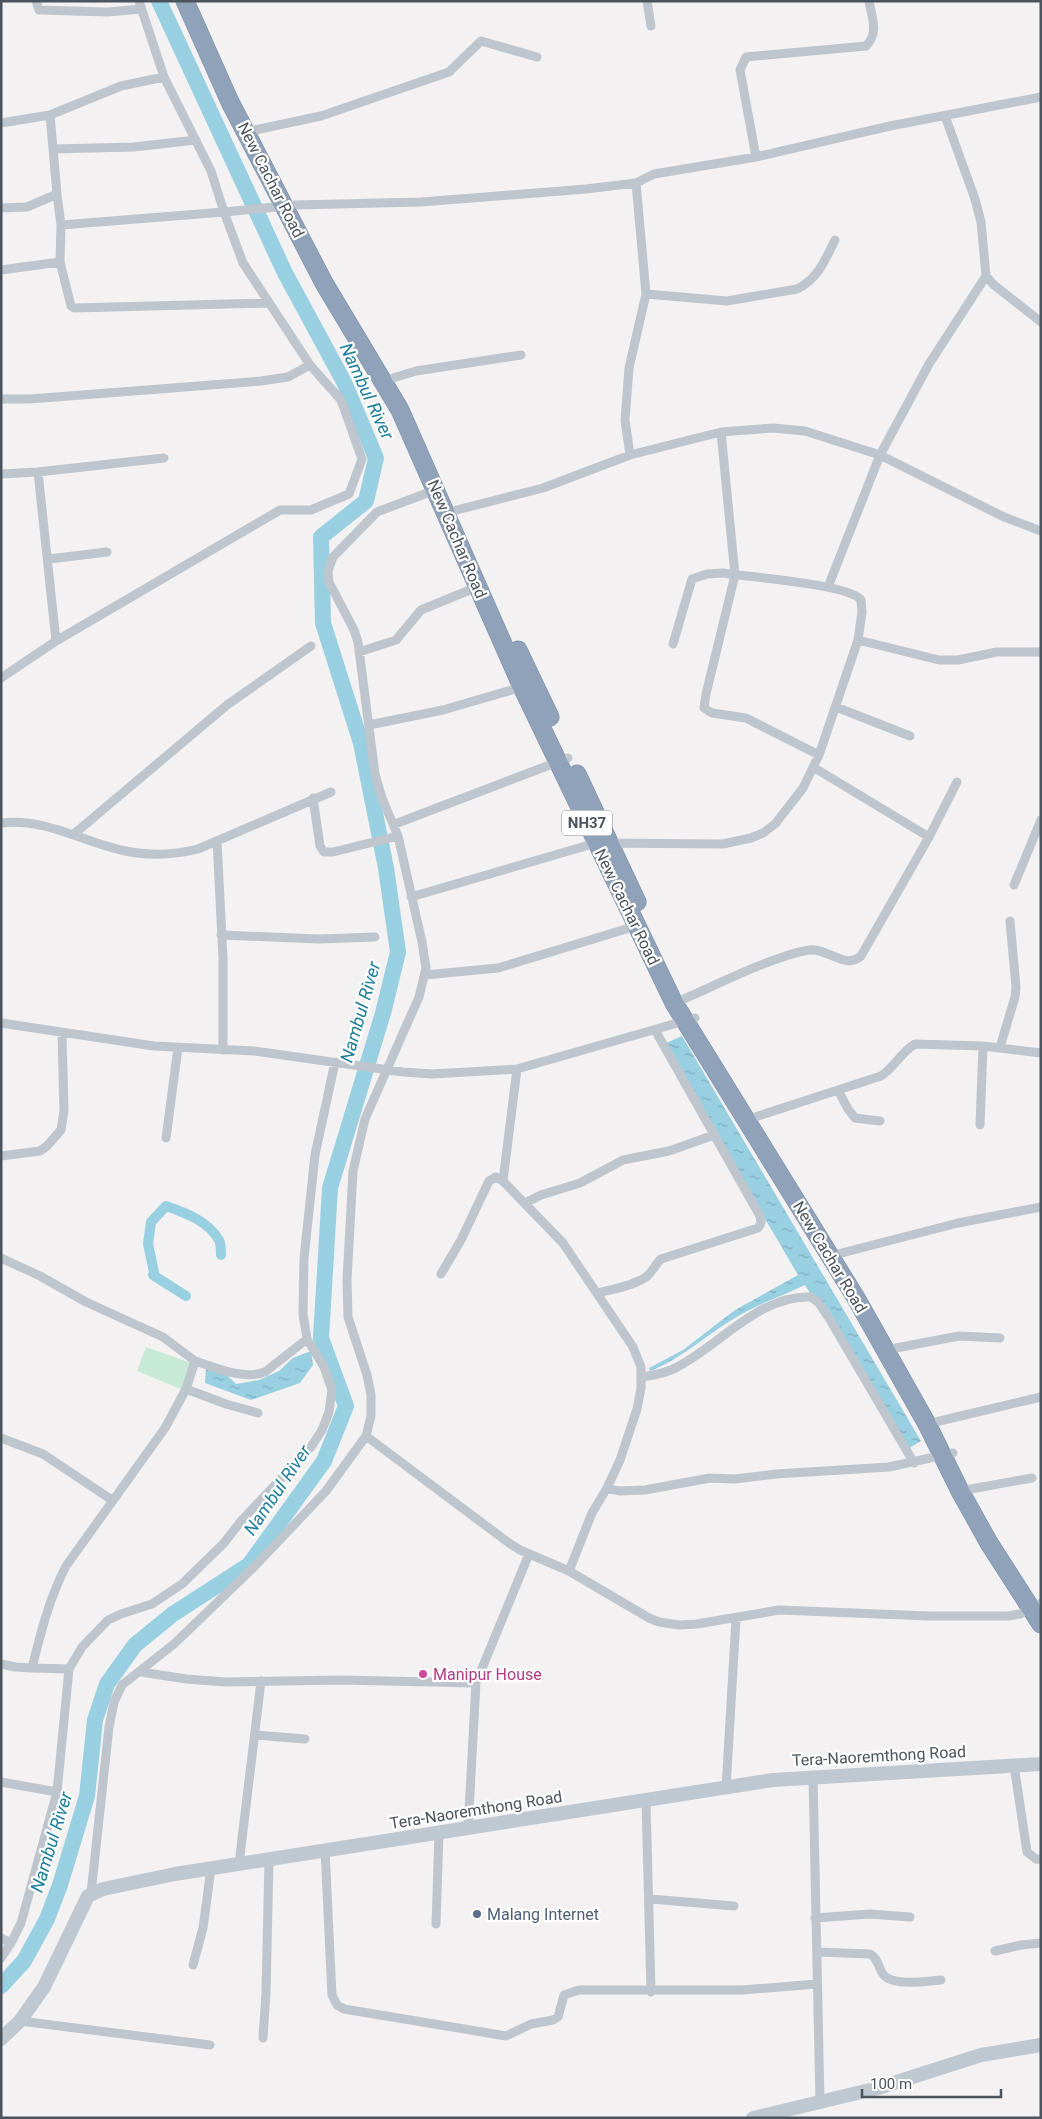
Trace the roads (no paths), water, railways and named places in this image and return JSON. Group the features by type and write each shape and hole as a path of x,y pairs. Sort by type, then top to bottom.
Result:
{"highway":[{"name":"New Cachar Road","path":"185,1 226,94 289,205 394,378 423,435 476,587 517,662 679,1001"},
{"name":"New Cachar Road","path":"196,1 228,76 255,130 324,282 400,410 436,490 451,511 487,583 517,662 522,687 563,760"},
{"name":"New Cachar Road","path":"604,843 636,926 690,1020 835,1255 932,1422"},
{"name":"New Cachar Road","path":"835,1255 896,1348 989,1543 1038,1604 1041,1624"}],"street":[{"path":"1,678 56,641 280,510 311,510 349,494 362,459 341,400 310,365 243,263 211,171 164,77 140,5 108,12 39,10 36,1"},
{"path":"647,1 651,26"},
{"path":"756,157 740,70 746,57 866,46 874,39 870,1"},
{"path":"255,130 321,116 449,72 481,41 537,57"},
{"path":"1,124 50,115 121,86 164,77"},
{"path":"61,225 289,205 430,201 586,190 636,183 654,174 756,157 890,126 1041,97"},
{"path":"50,115 61,225 60,262 71,306 74,308 270,303"},
{"path":"945,116 975,199 981,222 986,276 994,285 1041,322"},
{"path":"53,149 134,147 196,140"},
{"path":"630,455 625,420 629,368 646,294 636,183"},
{"path":"1,208 27,207 57,194"},
{"path":"646,294 727,301 797,289 806,285 816,276 835,240"},
{"path":"1,270 60,262"},
{"path":"828,587 880,455 929,364 986,276"},
{"path":"394,378 416,371 521,355"},
{"path":"1,399 30,399 261,381 288,377 310,365"},
{"path":"451,511 543,488 630,455 721,432 773,428 805,431 880,455 1004,517 1041,531"},
{"path":"721,432 735,575 704,708 712,713 746,718 819,755"},
{"path":"1,474 38,472 164,458"},
{"path":"38,472 49,559 56,641"},
{"path":"1,2039 30,2009 53,1972 81,1908 91,1893 101,1786 114,1702 122,1685 141,1672 174,1644 254,1567 326,1491 366,1436 371,1416 371,1395 348,1317 347,1280 352,1171 365,1119 419,997 425,975 422,942 395,837 395,824 382,798 375,774 360,652 354,630 329,582 328,570 332,557 378,512 436,490"},
{"path":"49,559 107,552"},
{"path":"411,897 604,843 723,844 751,838 775,824 803,788 819,755 858,640 862,612 861,600 853,593 828,587 735,575 707,574 692,579 673,644"},
{"path":"360,652 396,640 420,610 476,587"},
{"path":"858,640 950,661 985,653 1041,652"},
{"path":"74,834 227,706 311,646"},
{"path":"369,725 443,710 522,687"},
{"path":"836,707 910,736"},
{"path":"395,824 563,760"},
{"path":"813,767 930,837"},
{"path":"679,1001 747,969 808,950 820,951 845,960 857,960 930,837 957,782"},
{"path":"1,823 35,824 136,853 184,853 198,849 331,792"},
{"path":"314,798 320,846 324,852 333,852 395,837"},
{"path":"1014,885 1041,820"},
{"path":"217,841 222,935 223,1050"},
{"path":"1000,1047 1016,987 1010,921"},
{"path":"425,975 498,968 636,926"},
{"path":"222,935 320,939 375,937"},
{"path":"1,1024 178,1048 254,1051 432,1074 517,1069 690,1020"},
{"path":"598,1293 643,1279 651,1273 661,1260 722,1241 760,1226 760,1216 655,1030"},
{"path":"1,1156 40,1150 47,1146 61,1130 64,1111 62,1033"},
{"path":"751,1118 881,1076 895,1065 908,1048 915,1044 1000,1047 1041,1053"},
{"path":"980,1125 983,1046"},
{"path":"166,1138 178,1048"},
{"path":"1,1958 11,1944 21,1923 57,1792 69,1669 82,1647 108,1620 152,1604 182,1584 224,1544 241,1521 310,1447 322,1430 329,1412 332,1390 324,1367 307,1339 303,1314 304,1258 315,1155 335,1062"},
{"path":"503,1181 517,1069"},
{"path":"838,1090 855,1118 880,1121"},
{"path":"525,1203 541,1195 580,1183 623,1160 669,1152 714,1135"},
{"path":"441,1274 461,1240 489,1181 496,1177 503,1181 563,1243 637,1354 642,1377 637,1409 620,1460 592,1514 569,1571"},
{"path":"835,1255 958,1223 1041,1207"},
{"path":"1,1258 31,1271 86,1302 163,1337 195,1361 225,1370 259,1375 266,1372 307,1339"},
{"path":"642,1377 677,1368 763,1310 783,1301 811,1297 818,1302 829,1318 914,1463"},
{"path":"896,1348 959,1336 1000,1338"},
{"path":"32,1668 45,1615 66,1566 165,1428 186,1389 195,1361"},
{"path":"186,1389 226,1404 258,1413"},
{"path":"932,1422 1041,1397"},
{"path":"366,1436 508,1543 569,1571 659,1622 679,1625 736,1619 779,1610 929,1616 1014,1615 1038,1604"},
{"path":"1,1438 43,1454 112,1500"},
{"path":"607,1488 645,1490 710,1478 735,1479 869,1469 914,1463 948,1454"},
{"path":"965,1490 1032,1478"},
{"path":"468,1829 476,1683 529,1554"},
{"path":"726,1788 736,1619"},
{"path":"1,1664 15,1667 69,1669"},
{"path":"141,1672 186,1679 476,1683"},
{"path":"239,1864 262,1681"},
{"path":"254,1735 305,1739"},
{"name":"Tera-Naoremthong Road","path":"91,1893 211,1868 438,1834 773,1780 1041,1764"},
{"path":"1014,1766 1026,1852 1036,1859 1041,1859"},
{"path":"813,1777 820,2102"},
{"path":"1,1782 57,1792"},
{"path":"646,1801 651,1992"},
{"path":"436,1924 438,1834"},
{"path":"325,1850 332,1995 337,2005 344,2009 506,2036 531,2024 553,2020 558,2016 564,1995 579,1990 651,1992 742,1990 817,1984"},
{"path":"262,2038 266,1993 269,1860"},
{"path":"193,1965 203,1928 211,1868"},
{"path":"650,1899 734,1906"},
{"path":"815,1918 870,1914 910,1916"},
{"path":"1,1938 11,1944"},
{"path":"995,1951 1041,1943"},
{"path":"817,1952 870,1954 876,1960 883,1974 893,1981 941,1980"},
{"path":"20,2021 210,2045"},
{"path":"753,2118 878,2088 981,2055 1041,2045"}],"water":[{"path":"682,1036 921,1441 908,1449 805,1285 743,1313 673,1360 650,1371 649,1368 683,1350 735,1310 798,1275 716,1135 666,1043"},
{"path":"311,1351 313,1365 300,1383 251,1400 205,1383 206,1368 225,1373 236,1384 259,1380 279,1371 293,1358"}],"waterway":[{"name":"Nambul River","path":"1,1986 24,1961 47,1919 60,1885 87,1796 95,1720 107,1684 135,1645 173,1614 249,1565 324,1461 346,1406 321,1338 330,1188 383,1013 398,952 386,868 361,743 323,623 321,537 366,501 376,458 344,382 285,273 159,1"},
{"path":"186,1296 153,1275 148,1244 151,1222 166,1206 189,1215 203,1223 214,1233 220,1242 221,1255"}],"place":[{"name":"Manipur House","path":"423,1674"},
{"name":"Malang Internet","path":"477,1914"}]}
